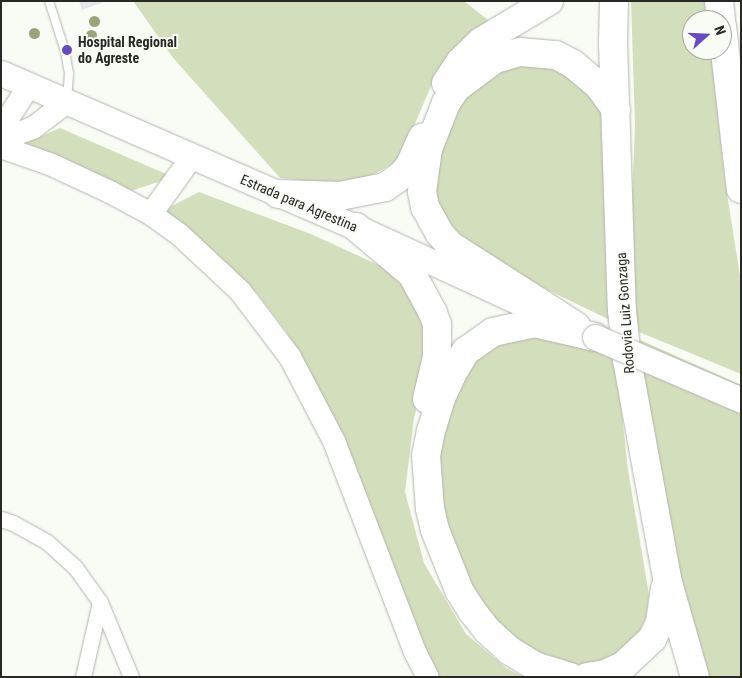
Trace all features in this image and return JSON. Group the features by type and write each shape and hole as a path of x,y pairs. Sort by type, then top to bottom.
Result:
{"highway":[{"path":"278,194 340,196 386,187 396,180 410,165 442,89 460,62 482,41 549,1"},
{"name":"Rodovia Luiz Gonzaga","path":"614,1 622,310 626,360 667,579 695,677"},
{"path":"727,67 741,36"},
{"path":"595,337 450,245 431,220 425,207 422,192 428,149 446,102 456,88 495,60 520,52 556,55 573,64 588,76 599,86 616,109"},
{"path":"726,60 741,189"},
{"path":"356,227 412,274 427,298 437,324 437,357 417,442 414,478 421,524 430,552 456,606 477,634 518,667 537,677"},
{"path":"570,677 535,666 510,651 487,630 472,611 459,590 435,530 430,509 426,456 441,398 452,374 466,351 473,346 493,332 536,323 595,337"},
{"path":"587,677 605,674 624,666 652,639 660,623 667,579"}],"main road":[{"name":"Estrada para Agrestina","path":"1,74 356,227 595,337 741,400"}],"street":[{"path":"1,129 30,86"},
{"path":"1,140 33,128 67,102"},
{"path":"1,147 52,165 110,192 151,214 180,235 240,291 290,357 334,441 415,652 428,677"},
{"path":"151,214 192,157"},
{"path":"1,519 13,523 47,542 75,567 100,602 131,677"},
{"path":"83,677 100,602"}],"lane":[{"path":"49,1 65,51 69,74 67,102"}],"green space":[{"path":"133,1 464,1 488,20 462,43 431,86 400,159 368,178 323,183 280,178 174,59"},
{"path":"631,1 705,1 706,10 682,10 682,60 712,60 725,181 741,282 741,374 627,327 635,125"},
{"path":"538,54 611,109 620,325 480,257 428,207 431,150 458,89"},
{"path":"60,128 173,177 125,193 19,146"},
{"path":"199,192 311,234 396,273 418,296 432,351 414,418 405,492 424,563 466,634 506,668 524,677 439,677 422,651 315,382 288,334 257,293 160,212"},
{"path":"534,329 607,353 616,359 628,470 649,595 646,617 638,635 621,652 606,660 579,668 551,661 495,629 454,565 435,463 458,378 500,336"},
{"path":"629,335 741,385 741,677 706,677 667,538"}],"building":[{"path":"79,1 107,1 82,10"}],"place":[{"name":"Hospital Regional do Agreste","path":"67,50"}]}
